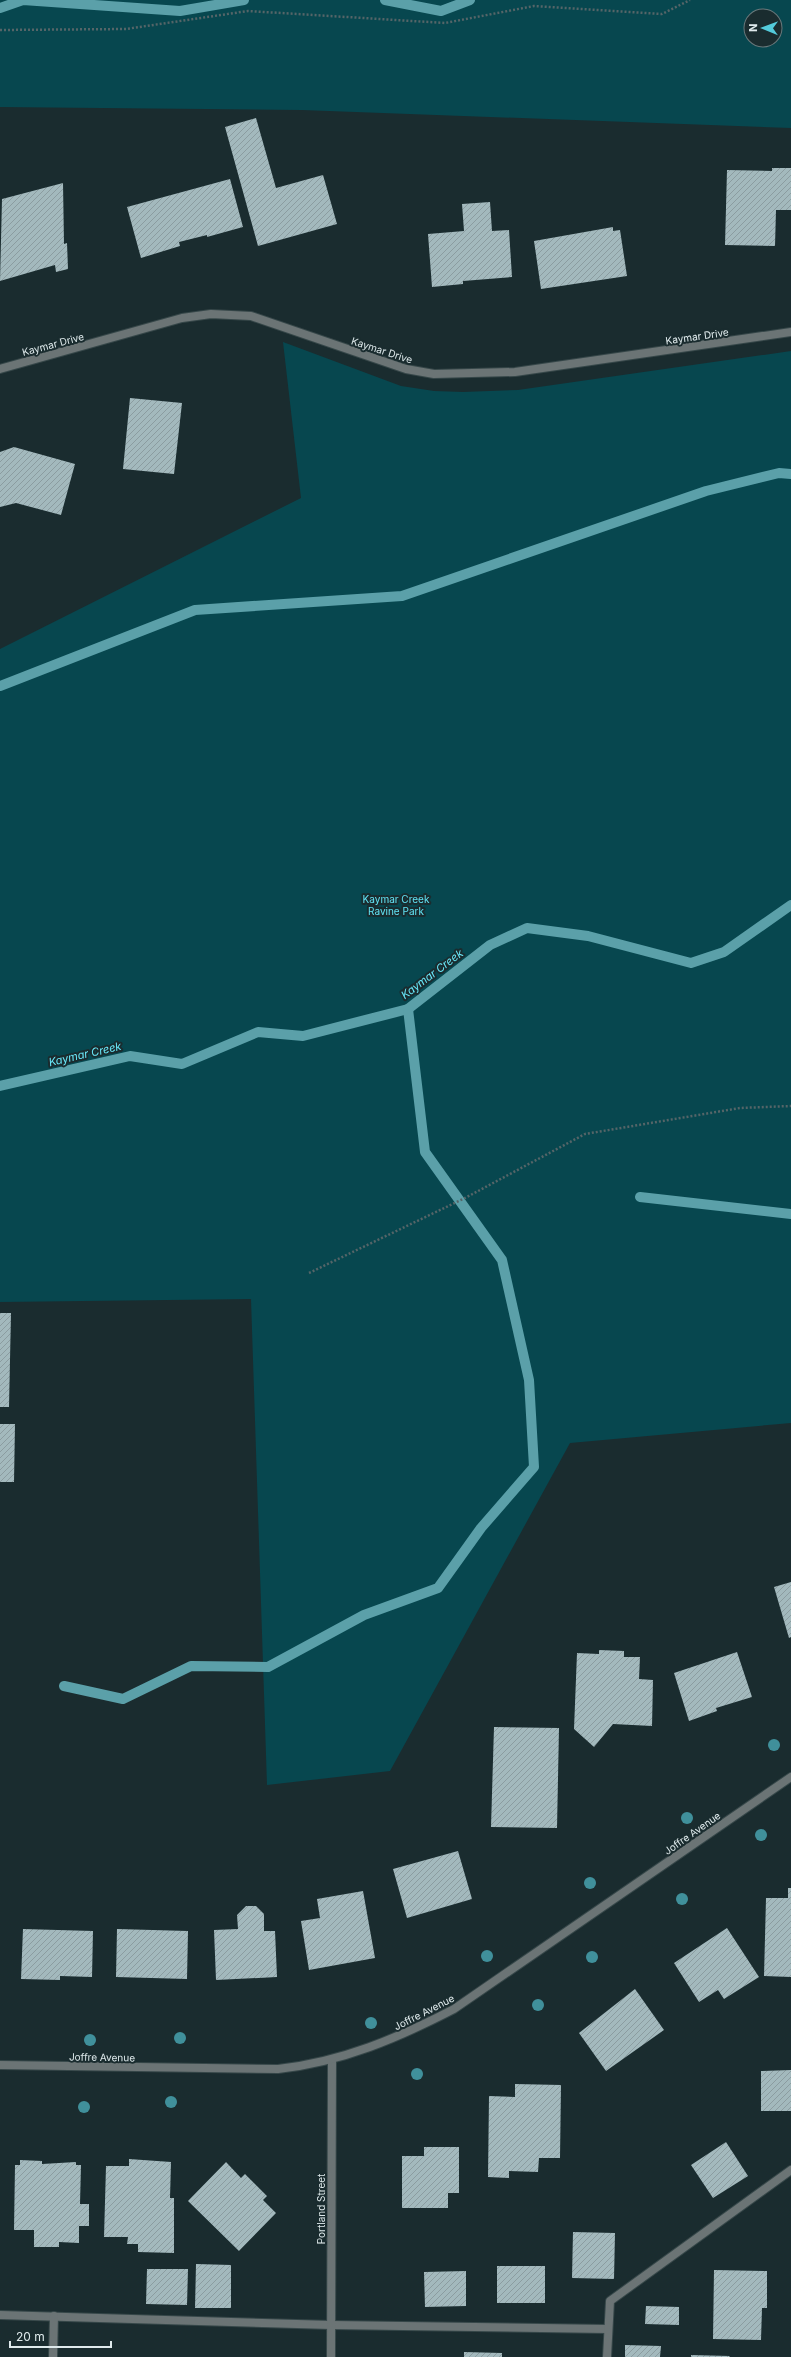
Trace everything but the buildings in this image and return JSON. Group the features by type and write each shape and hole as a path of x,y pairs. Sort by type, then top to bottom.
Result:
{"street":[{"name":"Kaymar Drive","path":"0,369 182,318 211,314 251,316 406,369 434,374 515,372 791,332"},
{"name":"Joffre Avenue","path":"0,2065 243,2070 278,2069 332,2061 409,2032 454,2009 791,1777"},
{"name":"Portland Street","path":"331,2357 332,2061"},
{"path":"607,2357 607,2329 610,2301 791,2170"},
{"path":"0,2315 331,2325 607,2329"},
{"path":"54,2316 54,2357"}],"path":[{"path":"0,30 126,29 248,11 445,23 534,6 662,14 690,0"},
{"path":"309,1273 465,1198 585,1134 740,1108 791,1106"}],"green space":[{"path":"0,0 791,0 791,128 302,110 0,107"},
{"name":"Kaymar Creek Ravine Park","path":"283,342 401,386 434,391 463,392 518,390 791,351 791,1423 570,1443 390,1771 267,1785 251,1299 0,1302 0,649 301,498"}],"waterway":[{"path":"0,8 23,0 180,11 244,0"},
{"path":"385,0 441,11 470,0"},
{"path":"0,686 195,610 402,596 706,491 779,473 791,474"},
{"name":"Kaymar Creek","path":"0,1086 130,1056 182,1064 258,1032 303,1036 408,1009 490,945 527,928 588,936 691,963 724,952 791,905"},
{"path":"64,1686 123,1699 191,1666 268,1667 364,1615 438,1588 481,1528 534,1467 529,1380 502,1260 425,1152 408,1009"},
{"path":"640,1197 791,1214"}]}
